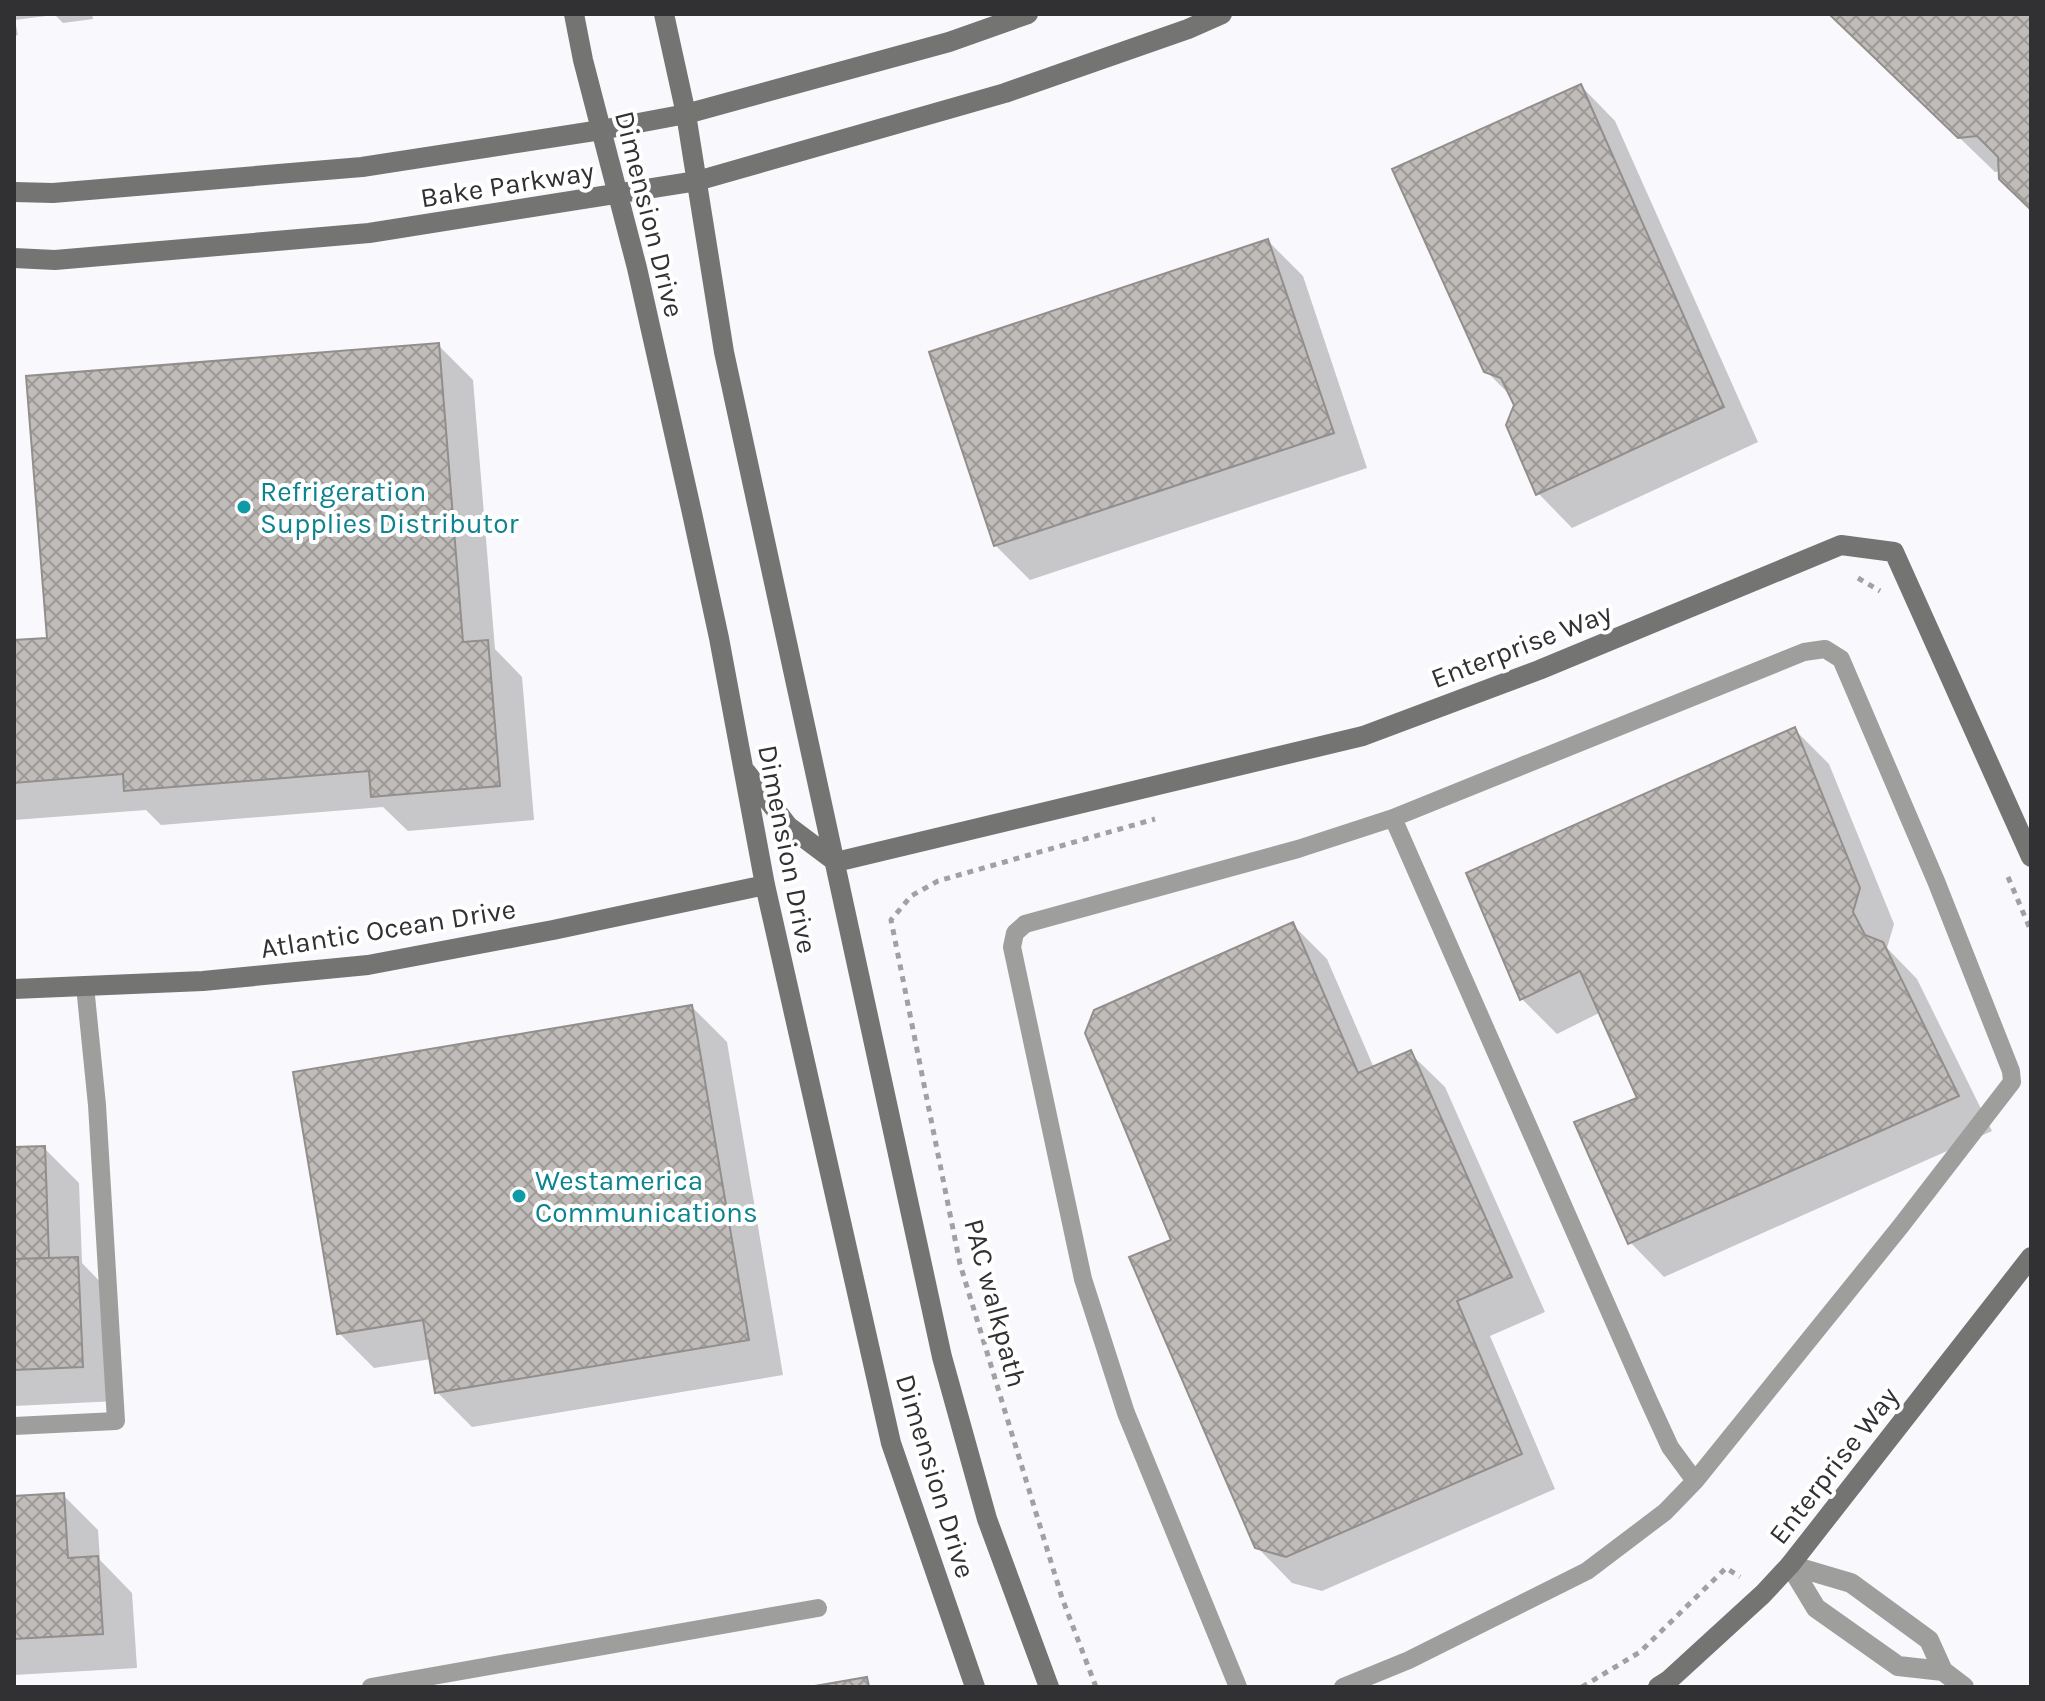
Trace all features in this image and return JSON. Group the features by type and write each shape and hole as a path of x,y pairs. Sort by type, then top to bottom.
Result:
{"main road":[{"name":"Dimension Drive","path":"574,14 695,529 765,885 891,1443 975,1687"},
{"name":"Dimension Drive","path":"664,14 686,114 724,352 942,1357 987,1519 1049,1687"},
{"name":"Bake Parkway","path":"14,192 53,193 362,167 601,130 686,114 949,42 1028,14"},
{"name":"Bake Parkway","path":"14,258 55,260 369,233 697,181 1005,93 1188,29 1222,14"},
{"name":"Enterprise Way","path":"836,862 1363,736 1539,670 1841,545 1894,552 2031,857"},
{"path":"743,768 788,826 836,862"},
{"name":"Atlantic Ocean Drive","path":"14,989 203,981 368,965 765,885"},
{"name":"Enterprise Way","path":"1658,1687 1751,1605 1790,1565 2031,1257"}],"street":[{"path":"1790,1565 1816,1608 1898,1666 1943,1671"},
{"path":"1790,1565 1851,1583 1929,1640 1943,1671 1964,1687"}],"lane":[{"path":"1238,1687 1126,1413 1083,1279 1012,947 1015,933 1025,924 1298,849 1393,818 1804,652 1825,649 1841,659 1936,881 2011,1071 2012,1082 1695,1481 1665,1512 1587,1571 1409,1660 1343,1687"},
{"path":"1393,818 1648,1399 1670,1447 1695,1481"},
{"path":"14,1426 116,1421 97,1105 85,986"},
{"path":"371,1687 818,1608"}],"path":[{"name":"PAC walkpath","path":"891,920 960,1264 1062,1598 1096,1687"}],"building":[{"path":"1829,14 2031,14 2031,210 1999,179 1998,157 1977,136 1958,138"},
{"path":"1581,84 1724,407 1536,495 1506,425 1514,405 1501,378 1484,372 1392,169"},
{"path":"1268,239 1334,433 994,546 929,352"},
{"name":"Refrigeration Supplies Distributor","path":"439,343 463,642 488,640 500,786 371,797 369,771 124,791 123,774 14,783 14,640 47,638 26,376"},
{"path":"1795,727 1860,888 1853,912 1865,935 1883,942 1959,1096 1628,1244 1574,1122 1637,1098 1580,971 1520,1000 1466,873"},
{"path":"1293,922 1358,1073 1411,1050 1512,1277 1457,1301 1522,1454 1286,1557 1255,1548 1129,1257 1171,1240 1085,1033 1094,1010"},
{"name":"Westamerica Communications","path":"692,1005 749,1340 435,1393 423,1320 337,1334 293,1072"},
{"path":"45,1146 49,1258 14,1259 14,1147"},
{"path":"78,1257 83,1367 14,1370 14,1259"},
{"path":"64,1493 68,1558 98,1556 103,1634 14,1639 14,1496"},
{"path":"867,1677 869,1687 809,1687"}],"place":[{"name":"Refrigeration Supplies Distributor","path":"244,507"},
{"name":"Westamerica Communications","path":"519,1196"}]}
